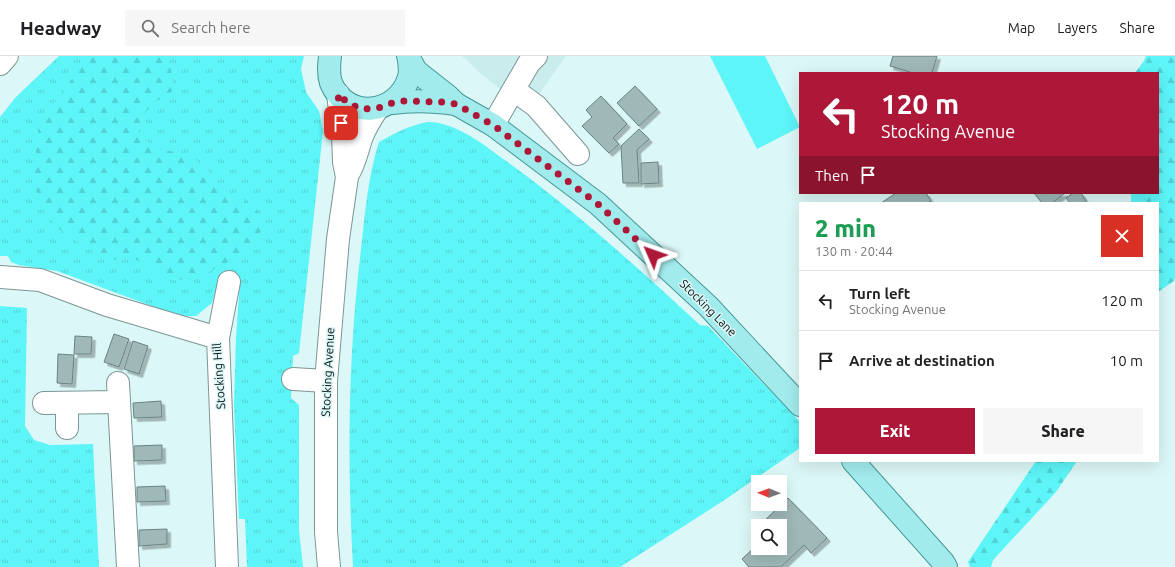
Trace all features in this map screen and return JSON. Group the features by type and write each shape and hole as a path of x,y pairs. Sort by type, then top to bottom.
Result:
{"main road":[{"name":"Stocking Lane","path":"330,56 328,69 331,82 338,94 349,104 363,109 385,106 404,101 456,104"},
{"name":"Stocking Lane","path":"385,106 403,91 410,75 408,57"},
{"name":"Stocking Lane","path":"408,57 416,71 456,104 493,125 598,204 708,306 799,404"},
{"path":"854,462 946,567"}],"street":[{"path":"0,64 7,56"},
{"path":"493,125 529,64 536,56"},
{"path":"514,90 536,106 578,154"},
{"name":"Stocking Avenue","path":"329,567 326,532 326,381 338,239 347,177 344,162 343,135 338,94"},
{"name":"Stocking Avenue","path":"347,177 353,166 361,139 370,121 385,106"},
{"name":"Stocking Hill","path":"0,276 40,280 107,305 218,338 227,567"},
{"path":"218,338 229,282"},
{"path":"293,379 326,381"},
{"path":"44,403 67,403 119,393 128,567"},
{"path":"67,403 67,428"}],"shaded area":[{"path":"462,56 566,56 527,111 480,73"}],"green space":[{"path":"59,56 304,56 301,69 306,92 319,111 323,131 299,353 293,356 291,398 299,405 299,530 303,567 247,567 245,519 239,519 234,406 236,337 240,281 219,277 212,303 196,316 179,316 57,271 19,265 11,262 8,256 0,256 0,117 15,98"},
{"path":"88,56 169,56 174,90 154,103 142,116 138,136 159,149 190,155 207,169 225,191 240,197 261,214 261,231 250,256 226,263 195,279 165,280 148,266 133,258 110,260 82,245 56,227 37,195 34,171 39,122 60,96"},
{"path":"710,56 765,56 799,128 757,149"},
{"path":"1146,56 1175,56 1175,278 1174,281 1159,291 1159,202 1131,202 1131,194 1159,194 1159,72 1136,72"},
{"path":"428,122 451,126 462,131 494,152 562,203 632,263 700,325 708,326 799,421 799,449 761,475 751,475 751,482 620,567 353,567 349,448 351,368 353,329 366,208 375,155 379,142 409,127"},
{"path":"0,306 27,308 25,426 34,440 50,445 93,444 99,567 0,567"},
{"path":"1035,462 1076,462 1056,492 993,560 991,567 970,567 968,562"}],"building":[{"path":"893,56 937,56 932,72 910,72 890,66"},
{"path":"635,86 657,109 639,126 617,103"},
{"path":"601,96 627,124 613,138 619,144 609,153 582,126 592,117 586,110"},
{"path":"639,129 649,139 637,150 639,183 623,183 621,146"},
{"path":"658,162 659,183 641,184 641,163"},
{"path":"894,194 927,194 931,201 930,202 882,202"},
{"path":"1035,194 1064,194 1053,202 1041,202"},
{"path":"1072,194 1082,194 1086,202 1069,202 1066,198"},
{"path":"114,334 129,339 119,367 104,362"},
{"path":"75,336 92,337 91,354 74,354"},
{"path":"133,341 148,346 139,374 124,369"},
{"path":"58,354 74,355 72,384 57,383"},
{"path":"161,401 162,417 134,418 133,403"},
{"path":"162,445 162,460 134,461 134,446"},
{"path":"165,486 166,501 137,502 137,487"},
{"path":"788,498 827,538 811,553 804,545 781,567 749,567 742,559 751,551 751,555 787,555 787,519 766,519 774,511 787,511"},
{"path":"167,529 167,544 139,546 139,530"}],"route":[{"path":"341,123 338,94 349,104 363,109 378,108 404,101 456,104 493,125 598,204 653,255"}]}
